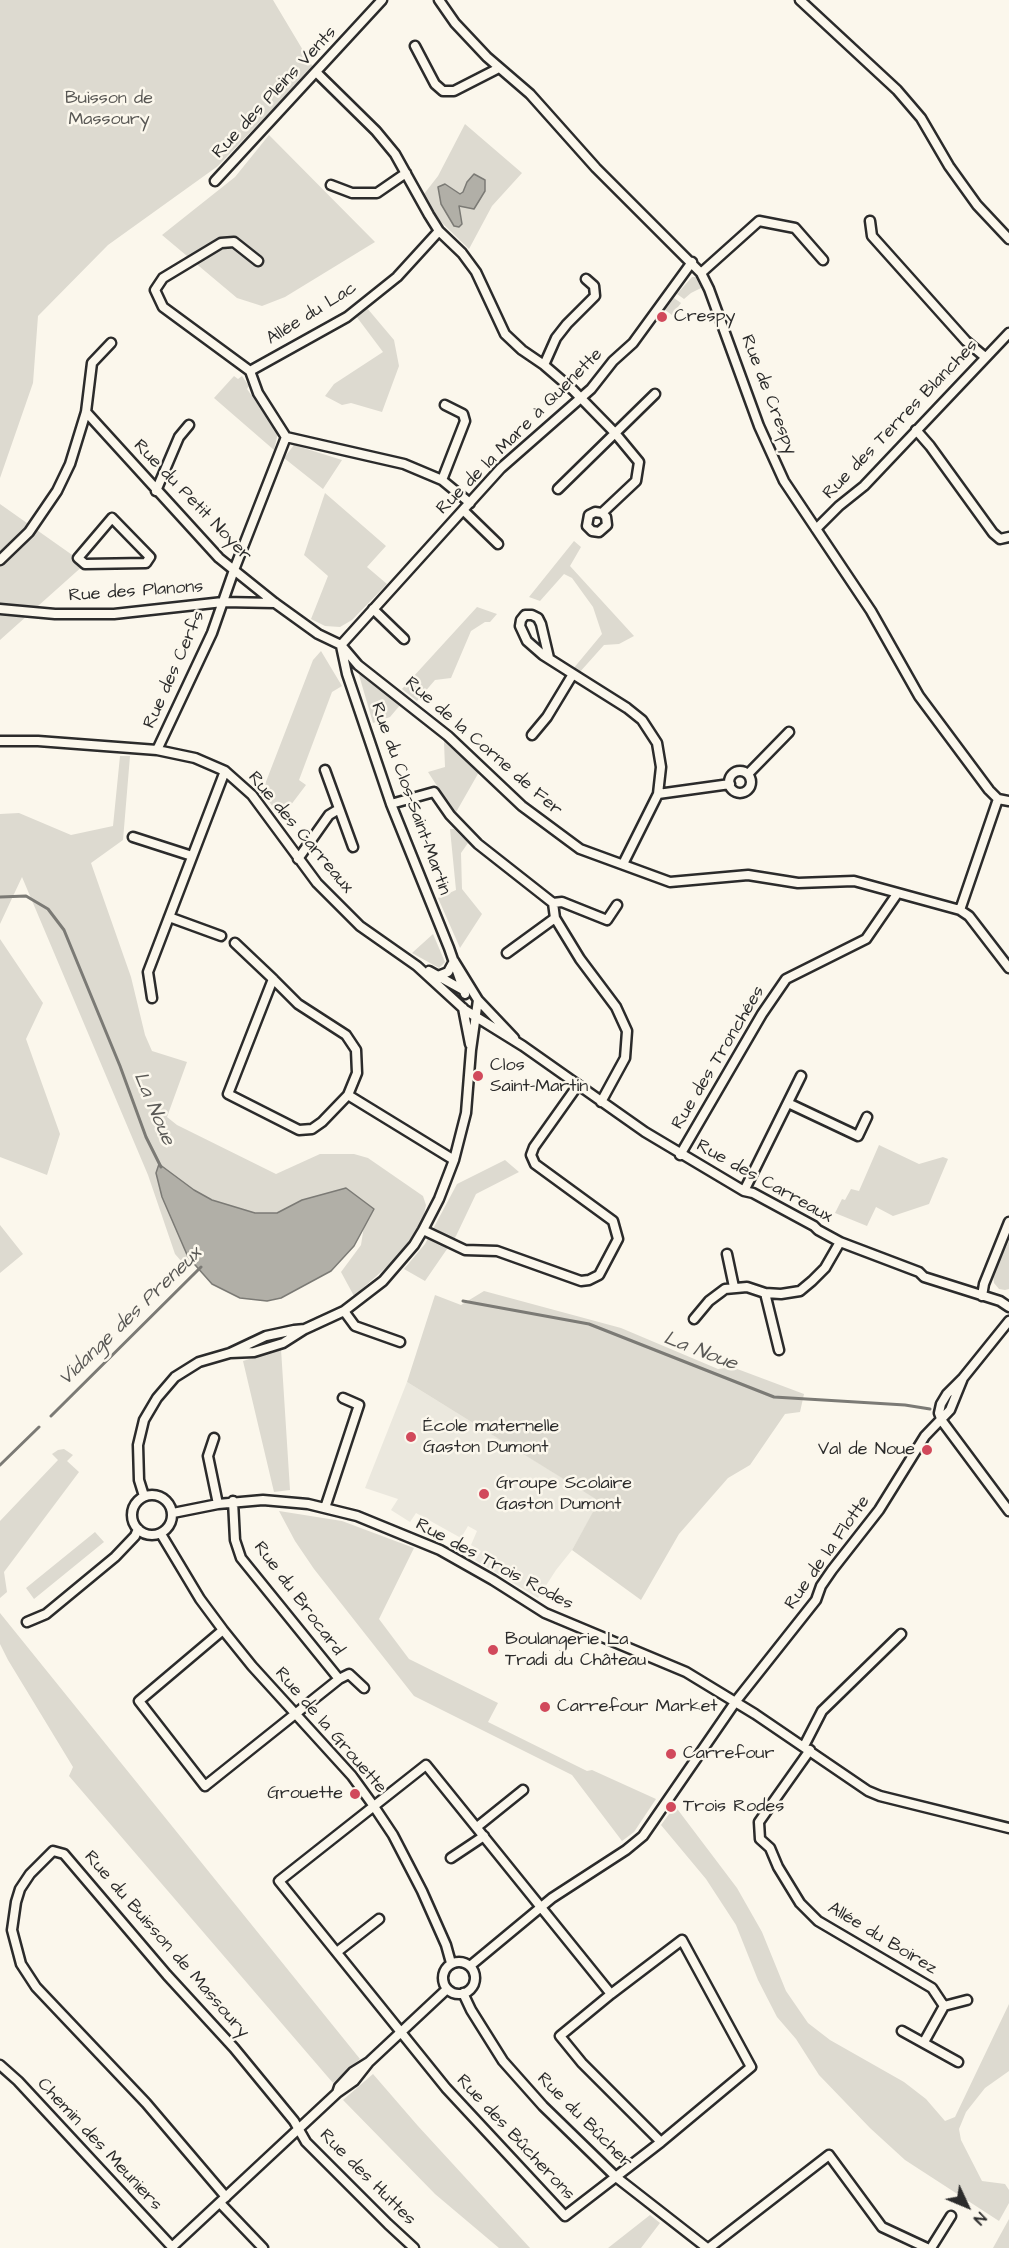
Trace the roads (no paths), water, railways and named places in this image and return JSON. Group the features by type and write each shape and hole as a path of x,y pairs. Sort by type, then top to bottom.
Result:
{"street":[{"name":"Rue des Pleins Vents","path":"215,181 382,0"},
{"name":"Rue de Crespy","path":"439,0 455,22 499,68 530,94 596,168 701,273 769,448 784,480 871,611 919,696 988,790 998,799"},
{"path":"800,0 897,90 921,117 949,166 970,196 1009,239"},
{"path":"415,46 435,84 443,91 453,91 499,68"},
{"path":"316,72 376,131 406,173 439,231 462,253 476,272 506,334 581,399 615,433 639,462 636,481 602,513"},
{"path":"331,185 352,194 377,192 406,173"},
{"path":"870,221 872,236 966,340 985,357"},
{"path":"701,273 759,222 795,228 823,260"},
{"name":"Allée du Lac","path":"250,371 347,317 397,278 439,231"},
{"path":"258,261 234,242 221,243 163,278 154,290 163,307 250,371 258,393 286,437 404,464 442,480 470,503"},
{"name":"Rue de la Mare à Quenette","path":"340,645 501,468 581,399 613,361 633,343 692,262"},
{"path":"544,365 561,331 595,296 594,286 586,279"},
{"name":"Rue des Terres Blanches","path":"816,529 864,486 1009,333"},
{"path":"0,560 29,532 57,490 70,464 86,412 92,363 111,343"},
{"path":"558,489 655,394"},
{"path":"442,480 465,421 463,414 445,405"},
{"name":"Rue du Petit Noyer","path":"86,412 219,558 275,603 318,633 340,645"},
{"path":"156,490 179,437 189,425"},
{"path":"916,430 993,533 1000,539 1009,537"},
{"name":"Rue des Cerfs","path":"158,750 212,633 286,437"},
{"path":"463,510 498,544"},
{"path":"112,518 135,542 150,557 146,563 85,564 78,558 112,518"},
{"name":"Rue des Planons","path":"0,609 55,614 114,614 223,602 275,603"},
{"path":"373,609 404,639"},
{"path":"549,658 538,618 525,615 520,626 527,641 549,658 642,720 657,743 661,768 658,794 623,864"},
{"name":"Rue du Clos-Saint-Martin","path":"144,1496 139,1480 138,1445 144,1420 157,1398 175,1377 199,1362 230,1353 261,1350 283,1343 305,1329 344,1311 383,1281 414,1245 439,1199 454,1160 466,1113 476,1016 471,996 454,962 391,804 347,674 340,645"},
{"name":"Rue de la Corne de Fer","path":"340,645 358,665 448,736 522,806 580,849 670,882 748,875 798,883 854,881 960,910"},
{"path":"532,735 547,717 573,674"},
{"path":"748,774 789,732"},
{"name":"Rue des Carreaux","path":"0,741 158,750 195,758 225,771 252,795 298,859 335,903 360,926 417,966 464,1008 523,1046 601,1102 681,1155 840,1242 919,1272 924,1277 1009,1307"},
{"path":"325,770 353,847"},
{"path":"152,998 148,972 225,771"},
{"path":"736,772 748,774 751,781 750,786 745,792 736,792 730,784 730,778 736,772"},
{"path":"658,794 730,784"},
{"path":"391,804 434,792 450,815 478,844 553,903 555,918 580,959 616,1007 627,1031 625,1058 601,1102"},
{"path":"1009,801 998,799 960,910 969,916 1009,968"},
{"path":"298,859 329,815 339,809"},
{"path":"134,837 192,856"},
{"name":"Rue des Tronchées","path":"681,1155 762,1014 786,979 866,939 897,894"},
{"path":"553,903 562,902 607,920 618,905"},
{"path":"169,917 221,936"},
{"path":"507,953 555,918"},
{"path":"235,943 273,979 298,1004 350,1040 356,1050 357,1073 348,1095 312,1129 299,1130 228,1094 273,979"},
{"path":"438,976 448,972 454,962"},
{"name":"Rue du Clos-Saint-Martin","path":"454,962 471,996"},
{"name":"Rue des Carreaux","path":"417,966 471,996 523,1046"},
{"path":"471,996 473,1010 464,1008 461,999 471,996"},
{"name":"Rue du Clos-Saint-Martin","path":"464,1008 471,1050"},
{"path":"474,1034 489,1025"},
{"path":"744,1191 801,1076"},
{"path":"423,1230 465,1250 497,1251 581,1281 599,1275 618,1239 613,1221 535,1164 531,1155 534,1147 578,1086"},
{"path":"348,1095 454,1160"},
{"path":"788,1103 858,1136 867,1116"},
{"path":"982,1296 984,1284 1009,1222"},
{"path":"694,1319 709,1301 725,1289 747,1287 765,1293 788,1294 806,1287 825,1268 840,1242"},
{"path":"727,1254 734,1287"},
{"path":"765,1293 779,1350"},
{"path":"344,1311 355,1326 400,1342"},
{"name":"Rue de la Flotte","path":"470,1965 542,1907 643,1836 736,1701 816,1600 821,1586 879,1510 925,1436 950,1410 963,1378 1009,1321"},
{"path":"325,1508 358,1405 343,1398"},
{"path":"942,1420 1009,1511"},
{"path":"214,1438 207,1456 218,1503"},
{"path":"144,1496 161,1497 171,1506 172,1513 170,1525 161,1534 148,1535 134,1524 133,1512 138,1501 144,1496"},
{"name":"Rue des Trois Rodes","path":"172,1513 233,1501 283,1501 357,1516 440,1550 545,1613 686,1672 736,1701 859,1785 880,1796 1009,1828"},
{"name":"Rue du Brocard","path":"233,1501 236,1540 241,1558 339,1679"},
{"path":"27,1622 46,1614 115,1557 135,1536 138,1529"},
{"name":"Rue de la Grouette","path":"161,1534 200,1599 223,1630 252,1666 352,1776 373,1805 393,1835 422,1891 446,1945 451,1963"},
{"path":"223,1630 139,1701 205,1786 339,1679 349,1674 364,1688"},
{"name":"Allée du Boirez","path":"901,1634 822,1710 807,1748 759,1822 760,1839 770,1848 778,1867 800,1903 818,1921 932,1988 944,2006"},
{"path":"401,2032 279,1881 426,1765 611,1994"},
{"path":"477,1827 523,1790"},
{"path":"451,1858 484,1836"},
{"name":"Rue du Buisson de Massoury","path":"223,2200 146,2103 36,1987 24,1970 15,1947 12,1930 14,1914 20,1889 46,1856 53,1851 64,1854 167,1975 234,2048 298,2129"},
{"path":"337,1952 379,1919"},
{"path":"616,2177 661,2142 750,2067 682,1940 560,2036 582,2063 661,2142"},
{"path":"461,1961 470,1965 475,1974 474,1983 464,1993 455,1994 447,1989 443,1982 443,1973 451,1963 461,1961"},
{"path":"172,2248 337,2092 353,2072 369,2062 447,1989"},
{"name":"Rue du Bûcher","path":"464,1993 471,2010 503,2061 543,2106 616,2177 708,2248"},
{"path":"924,2042 944,2006 967,2000"},
{"path":"902,2031 958,2062"},
{"name":"Rue des Bûcherons","path":"401,2032 446,2088 565,2216 616,2177"},
{"name":"Chemin des Meuniers","path":"0,2065 18,2081 172,2248"},
{"name":"Rue des Huttes","path":"298,2129 306,2142 414,2248"},
{"path":"708,2248 829,2155 882,2227 929,2248 951,2216"},
{"path":"223,2200 262,2248"}],"waterway":[{"name":"La Noue","path":"0,897 26,896 48,909 64,930 120,1066 146,1137 161,1167"},
{"name":"Vidange des Preneux","path":"51,1416 201,1267"},
{"name":"La Noue","path":"463,1301 589,1324 774,1397 905,1405 930,1409"},
{"name":"Vidange des Preneux","path":"0,1465 39,1427"}],"place":[{"name":"Crespy","path":"662,317"},
{"name":"Clos Saint-Martin","path":"478,1076"},
{"name":"École maternelle Gaston Dumont","path":"411,1437"},
{"name":"Val de Noue","path":"927,1450"},
{"name":"Groupe Scolaire Gaston Dumont","path":"484,1494"},
{"name":"Boulangerie La Tradi du Château","path":"493,1650"},
{"name":"Carrefour Market","path":"545,1707"},
{"name":"Carrefour","path":"671,1754"},
{"name":"Grouette","path":"355,1794"},
{"name":"Trois Rodes","path":"671,1807"}],"park label":[{"name":"Buisson de Massoury","path":"109,109"}]}
